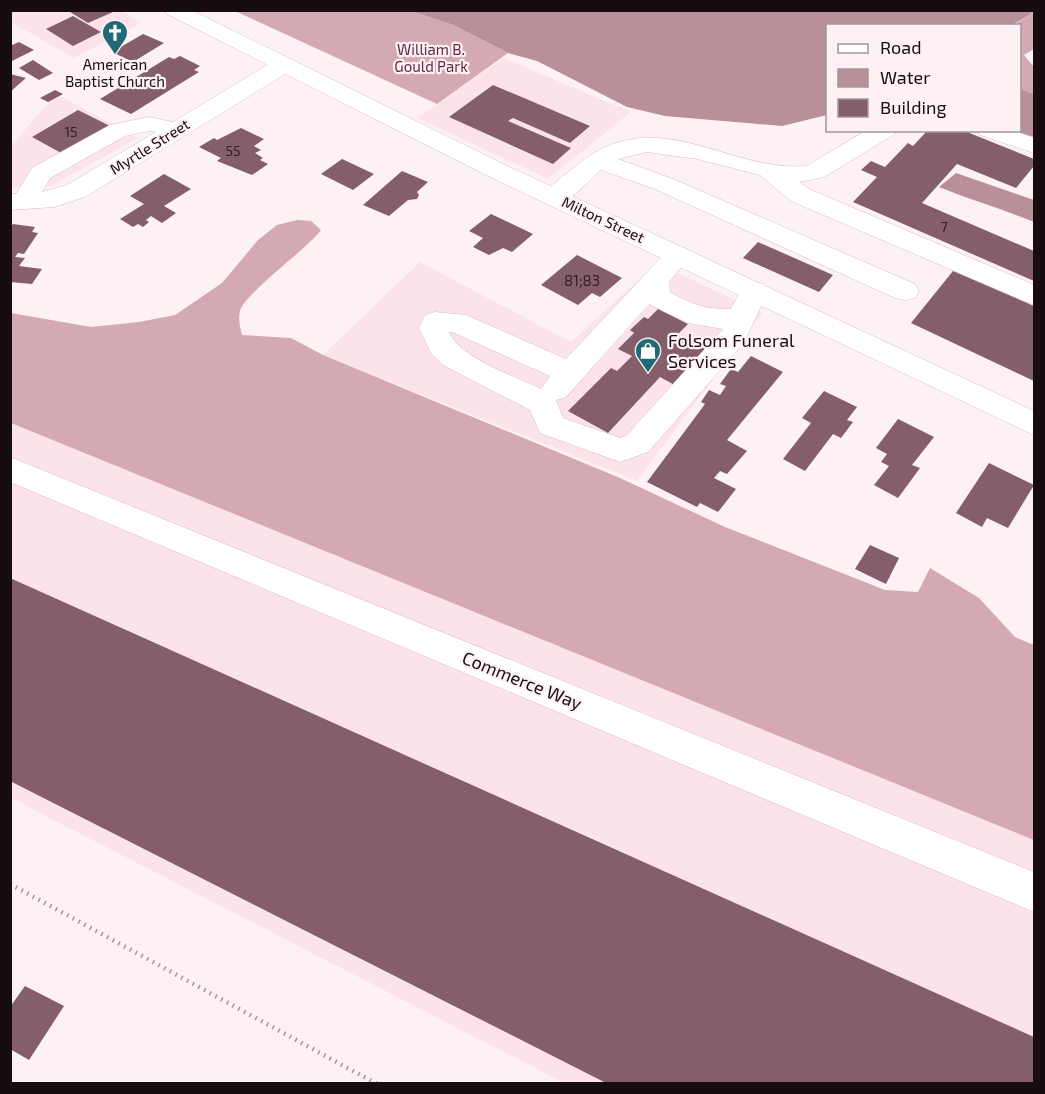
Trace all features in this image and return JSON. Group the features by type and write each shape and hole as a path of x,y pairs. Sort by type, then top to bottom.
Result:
{"street":[{"name":"Milton Street","path":"174,10 282,66 678,255 748,304 1035,424"},
{"name":"Myrtle Street","path":"18,202 41,173 118,130 149,124 178,130 282,66"},
{"path":"555,197 611,152 647,144 668,146 768,170 803,175 815,172 882,132"},
{"path":"994,132 1035,146"},
{"path":"599,161 664,184 904,291"},
{"path":"768,170 800,195 1035,296"},
{"path":"543,403 678,255"},
{"path":"655,279 657,296 694,316 716,320 748,304"},
{"path":"570,373 474,328 456,322 435,322 433,328 437,337 453,358 543,403 551,425 621,450 637,444 699,378 734,336 748,304"},
{"name":"Commerce Way","path":"10,470 1035,892"}],"path":[{"path":"10,884 377,1083"}],"shaded area":[{"path":"120,10 141,23 74,58 11,22 11,11"},
{"path":"503,58 631,112 548,179 417,118"},
{"path":"56,94 138,138 51,186 11,188 11,146"},
{"path":"420,262 571,342 657,263 762,313 637,481 323,355"},
{"path":"10,422 1034,838 1034,1083 564,1083 11,798"}],"green space":[{"name":"William B. Gould Park","path":"235,11 411,11 453,25 508,53 437,104"},
{"path":"1029,11 1034,11 1034,49 1024,55 1034,67 1034,94 1021,89 1021,24 1015,24 1031,14"},
{"path":"297,220 311,221 321,230 244,303 239,317 242,335 291,338 323,355 620,478 725,527 885,590 918,592 930,568 979,598 1015,637 1034,645 1034,840 11,423 11,313 91,327 139,322 175,315 222,283 258,240 277,225"}],"water":[{"path":"1029,10 1031,14 1014,24 826,24 826,115 782,126 665,116 627,107 537,61 508,53 453,25 411,11"},
{"path":"1021,89 1034,94 1034,137 1016,132 1021,132"},
{"path":"956,173 1034,200 1034,222 939,187"}],"building":[{"path":"73,10 111,10 113,12 88,23 70,12"},
{"path":"73,16 101,32 73,46 46,29"},
{"path":"143,34 164,43 133,62 112,52"},
{"path":"19,42 34,50 10,62 10,46"},
{"path":"180,56 200,66 194,70 199,72 131,114 100,99 169,57 174,59"},
{"path":"33,60 53,73 39,80 19,68"},
{"path":"10,74 26,78 10,92"},
{"path":"493,85 590,126 570,143 513,118 508,121 571,148 553,164 449,117"},
{"path":"55,90 63,94 48,102 40,98"},
{"path":"78,110 110,126 63,154 32,137"},
{"path":"241,128 264,139 254,146 261,150 255,153 263,158 260,160 268,164 252,175 217,161 221,158 199,147 214,138 217,140"},
{"path":"926,132 967,132 1034,159 1034,166 1016,188 957,164 922,203 1034,251 1034,281 853,202 877,177 861,170 871,161 885,167 908,143 913,146"},
{"path":"342,159 374,174 353,190 321,174"},
{"path":"402,171 428,182 417,192 419,195 417,199 408,200 389,216 363,205"},
{"path":"164,174 191,189 164,206 176,213 162,223 151,216 146,220 149,222 143,227 138,224 133,227 120,219 144,204 130,196"},
{"path":"491,214 533,234 512,252 503,248 489,255 473,247 483,238 469,231"},
{"path":"13,224 35,227 32,232 38,233 24,254 18,253 15,257 25,258 19,266 42,269 32,284 10,282 10,228"},
{"path":"758,242 833,275 819,292 743,258"},
{"path":"577,255 622,278 600,297 592,293 578,305 541,285"},
{"path":"953,271 1034,306 1034,381 911,323"},
{"name":"Folsom Funeral Services","path":"658,309 688,324 677,335 712,352 680,388 660,377 608,433 568,411 611,368 617,371 632,356 618,349 634,333 630,330 644,317 648,319"},
{"path":"751,356 783,372 727,440 747,451 727,474 720,471 714,478 736,489 718,512 700,503 697,507 647,482 705,404 701,402 709,390 720,395 726,386 720,384 731,369 738,372"},
{"path":"824,391 857,407 847,420 853,422 841,438 833,434 805,471 783,459 811,423 802,418"},
{"path":"898,419 934,437 912,465 920,468 898,498 874,485 889,466 881,462 887,454 876,448"},
{"path":"989,463 1034,485 1008,528 987,518 982,527 956,513"},
{"path":"870,545 899,558 886,584 855,569"},
{"path":"10,578 1034,1037 1034,1084 608,1084 10,781"},
{"path":"25,986 64,1006 29,1060 10,1049 10,1007"}],"place":[{"name":"American Baptist Church","path":"115,56"},
{"name":"Folsom Funeral Services","path":"648,374"}]}
